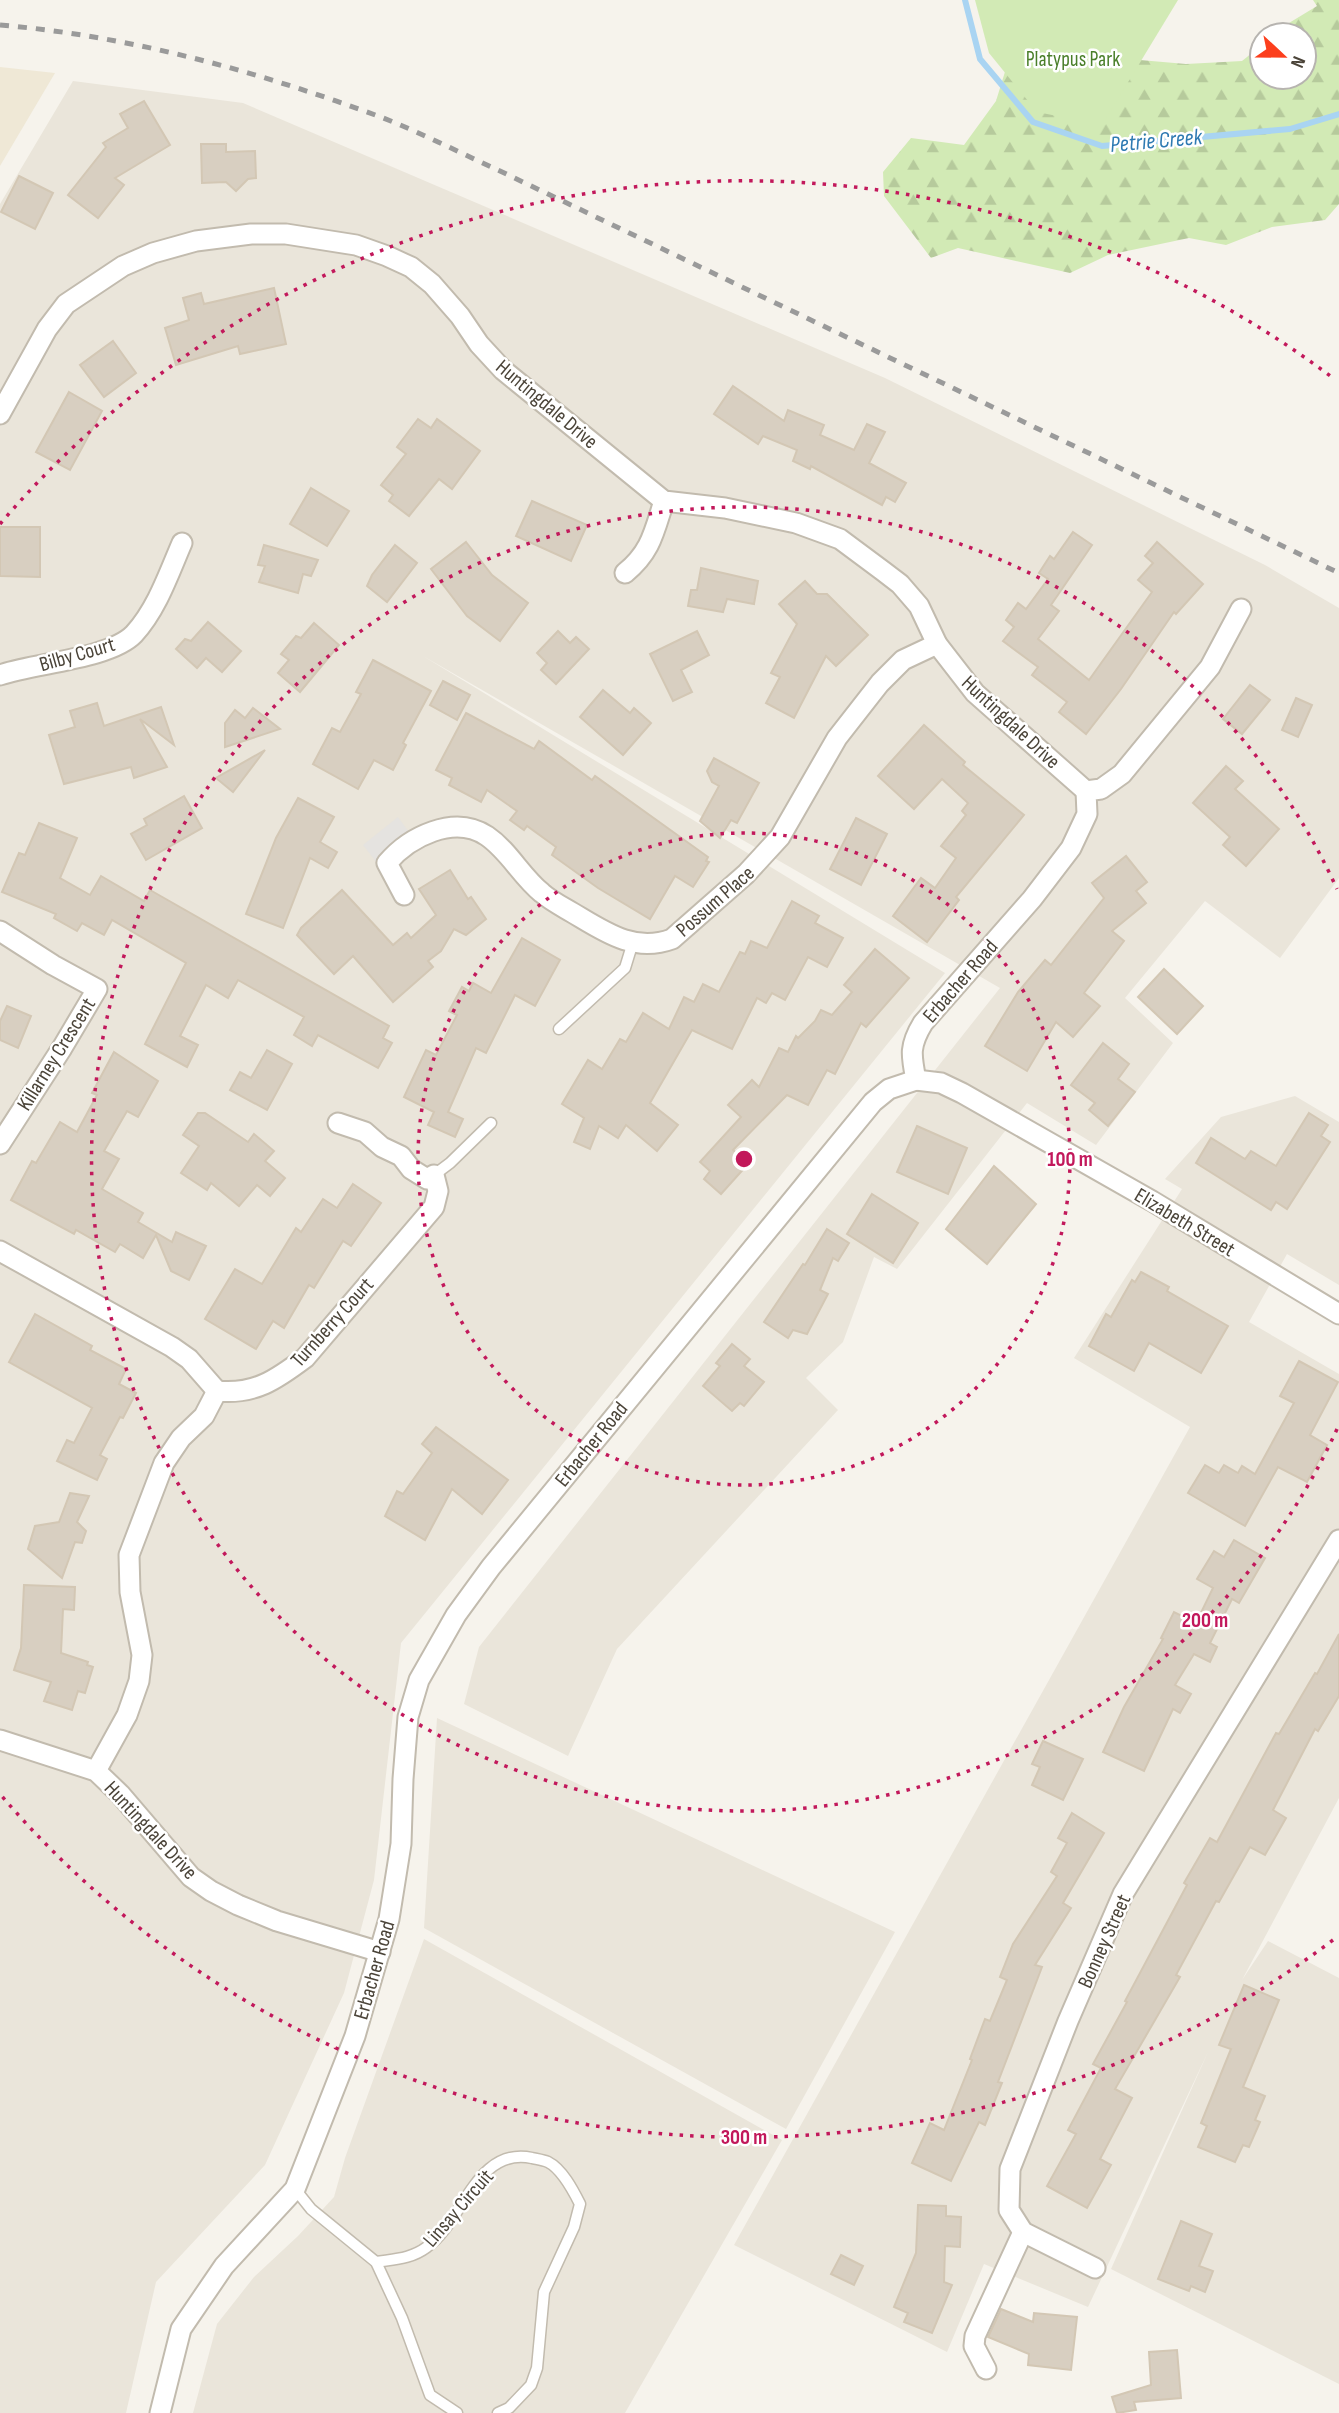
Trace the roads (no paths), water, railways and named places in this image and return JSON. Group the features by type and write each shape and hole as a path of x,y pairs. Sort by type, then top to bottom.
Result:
{"street":[{"name":"Huntingdale Drive","path":"0,414 47,329 66,304 123,266 153,253 196,241 251,234 286,234 356,245 411,267 432,284 503,370 664,501 763,515 807,526 840,539 900,584 919,606 937,644 975,693 1086,791"},
{"path":"625,573 639,562 649,547 664,501"},
{"name":"Bilby Court","path":"0,676 111,648 133,635 163,589 182,543"},
{"path":"1086,791 1101,789 1122,774 1210,667 1241,609"},
{"name":"Possum Place","path":"404,895 387,863 399,849 438,830 468,828 485,834 544,895 614,937 657,945 672,939 764,858 791,822 837,738 880,683 903,660 937,644"},
{"name":"Erbacher Road","path":"160,2413 181,2329 224,2266 295,2189 355,2036 389,1919 401,1844 408,1717 419,1680 436,1646 491,1567 873,1102 889,1089 916,1080 911,1055 913,1039 923,1023 1032,899 1071,848 1087,814 1086,791"},
{"name":"Killarney Crescent","path":"0,931 52,965 97,989 0,1144"},
{"name":"Elizabeth Street","path":"916,1080 941,1083 962,1093 1152,1201 1339,1314"},
{"path":"338,1123 365,1132 382,1147 401,1156 411,1169 427,1179 434,1175"},
{"name":"Turnberry Court","path":"218,1391 232,1393 255,1390 285,1373 305,1357 434,1207 438,1191 434,1175"},
{"path":"0,1251 172,1347 189,1359 218,1391 204,1416 181,1438 164,1463 129,1555 130,1592 142,1655 139,1681 127,1715 96,1771"},
{"name":"Bonney Street","path":"1023,2232 1009,2210 1010,2169 1063,2033 1123,1894 1339,1540"},
{"name":"Huntingdale Drive","path":"0,1740 96,1771 120,1794 191,1877 211,1891 277,1921 380,1952"},
{"path":"986,2369 974,2346 975,2336 1023,2232 1095,2268"}],"lane":[{"path":"559,1028 625,968 633,942"},
{"path":"434,1175 491,1123"},
{"name":"Linsay Circuit","path":"376,2262 411,2257 429,2246 453,2220 476,2182 489,2167 522,2156 549,2162 568,2183 580,2204 574,2227 544,2292 537,2368 531,2385 509,2408 499,2413"},
{"path":"295,2189 311,2209 376,2262 402,2318 430,2395 457,2413"}],"waterway":[{"name":"Petrie Creek","path":"965,0 980,59 1033,122 1102,146 1290,129 1339,114"}],"railway":[{"path":"0,25 97,38 192,58 286,84 394,122 1339,573"}],"park label":[{"name":"Platypus Park","path":"1073,59"}]}
